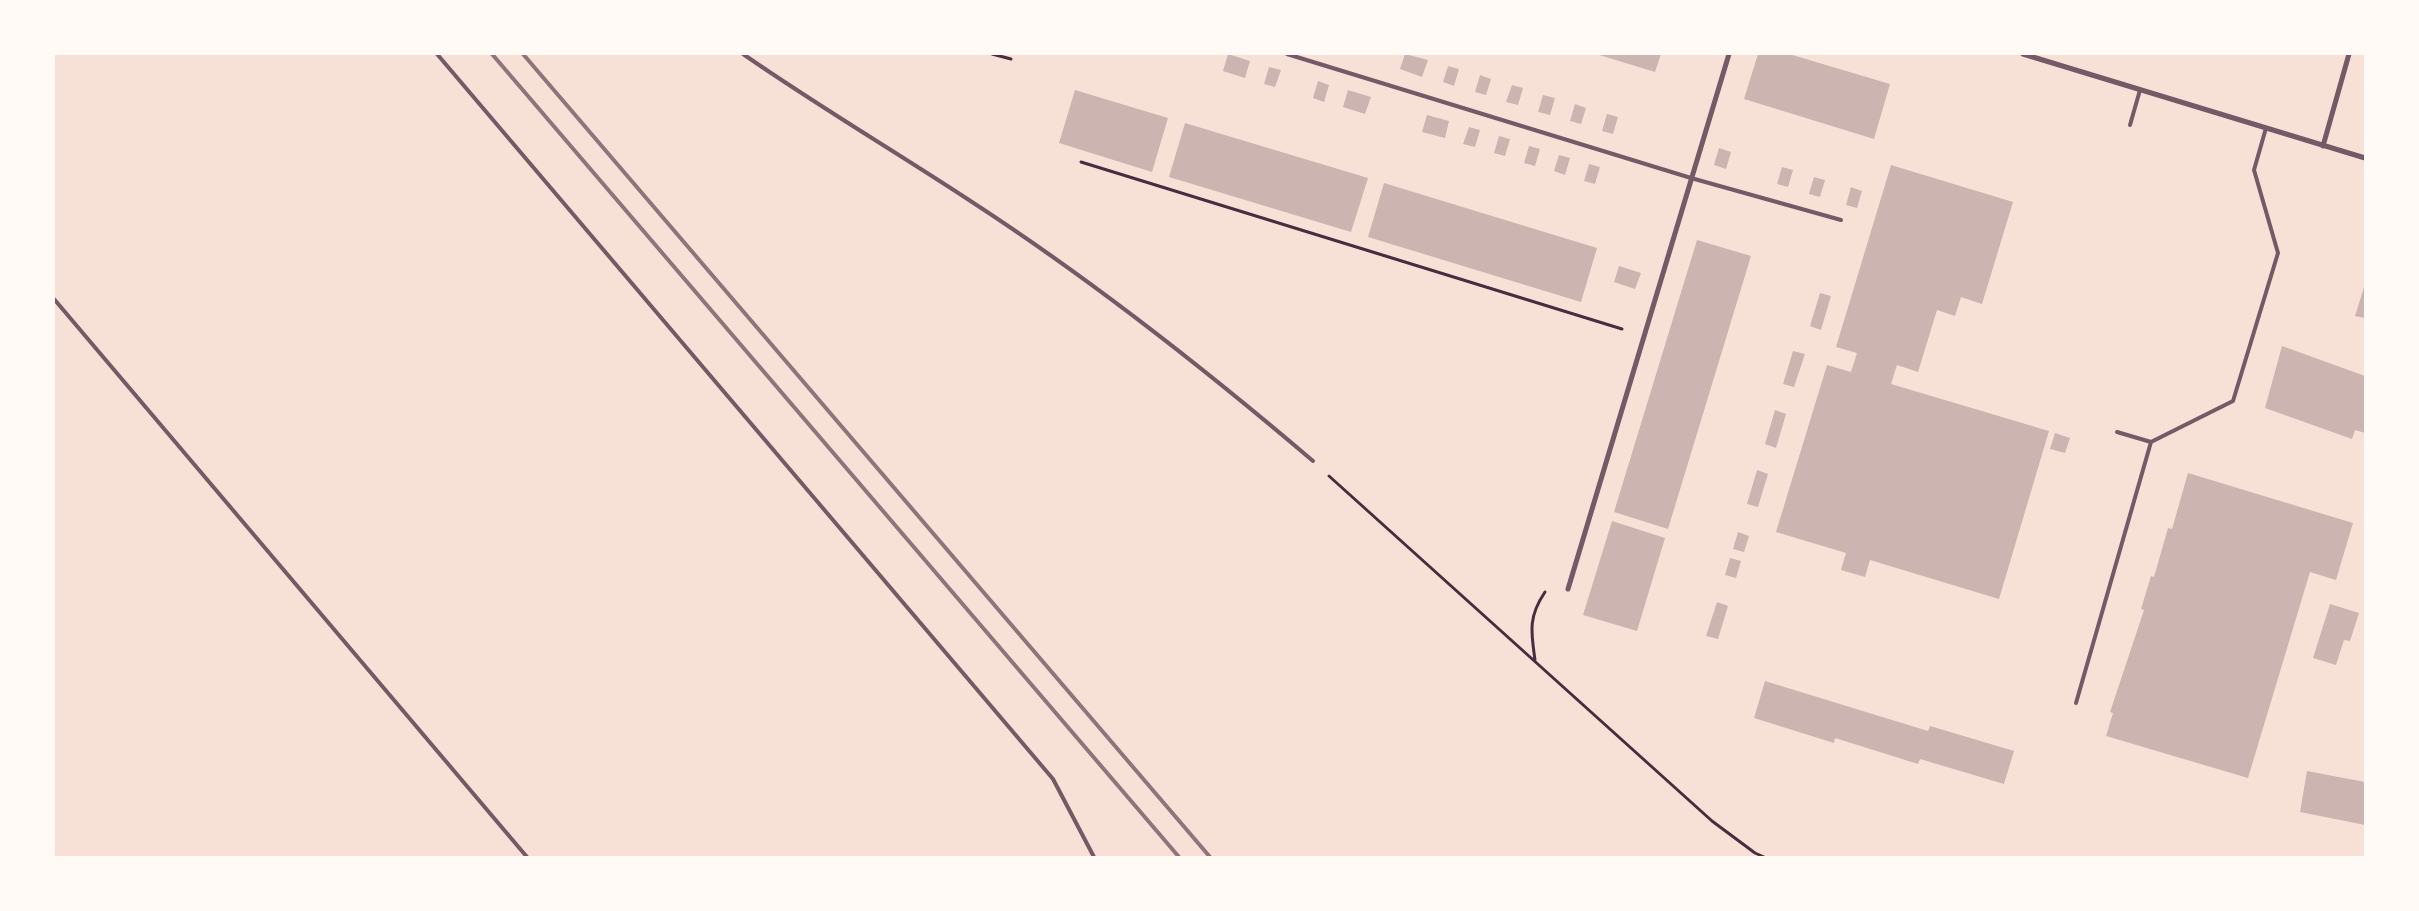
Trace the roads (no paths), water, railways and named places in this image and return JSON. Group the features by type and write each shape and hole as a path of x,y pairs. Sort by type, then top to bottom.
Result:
{"street":[{"path":"1568,590 1728,54"},
{"path":"2023,54 2365,158"},
{"path":"2323,146 2348,54"}],"lane":[{"path":"437,54 1053,779 1094,857"},
{"path":"743,54 856,130 973,202 1049,255 1223,384 1313,461"},
{"path":"1286,54 1691,178 1841,220"},
{"path":"2130,125 2140,90"},
{"path":"2117,432 2151,442 2233,401 2278,253 2254,170 2266,128"},
{"path":"54,300 527,857"},
{"path":"2076,704 2151,442"}],"railway":[{"path":"492,54 1179,857"},
{"path":"523,54 1210,857"}]}
